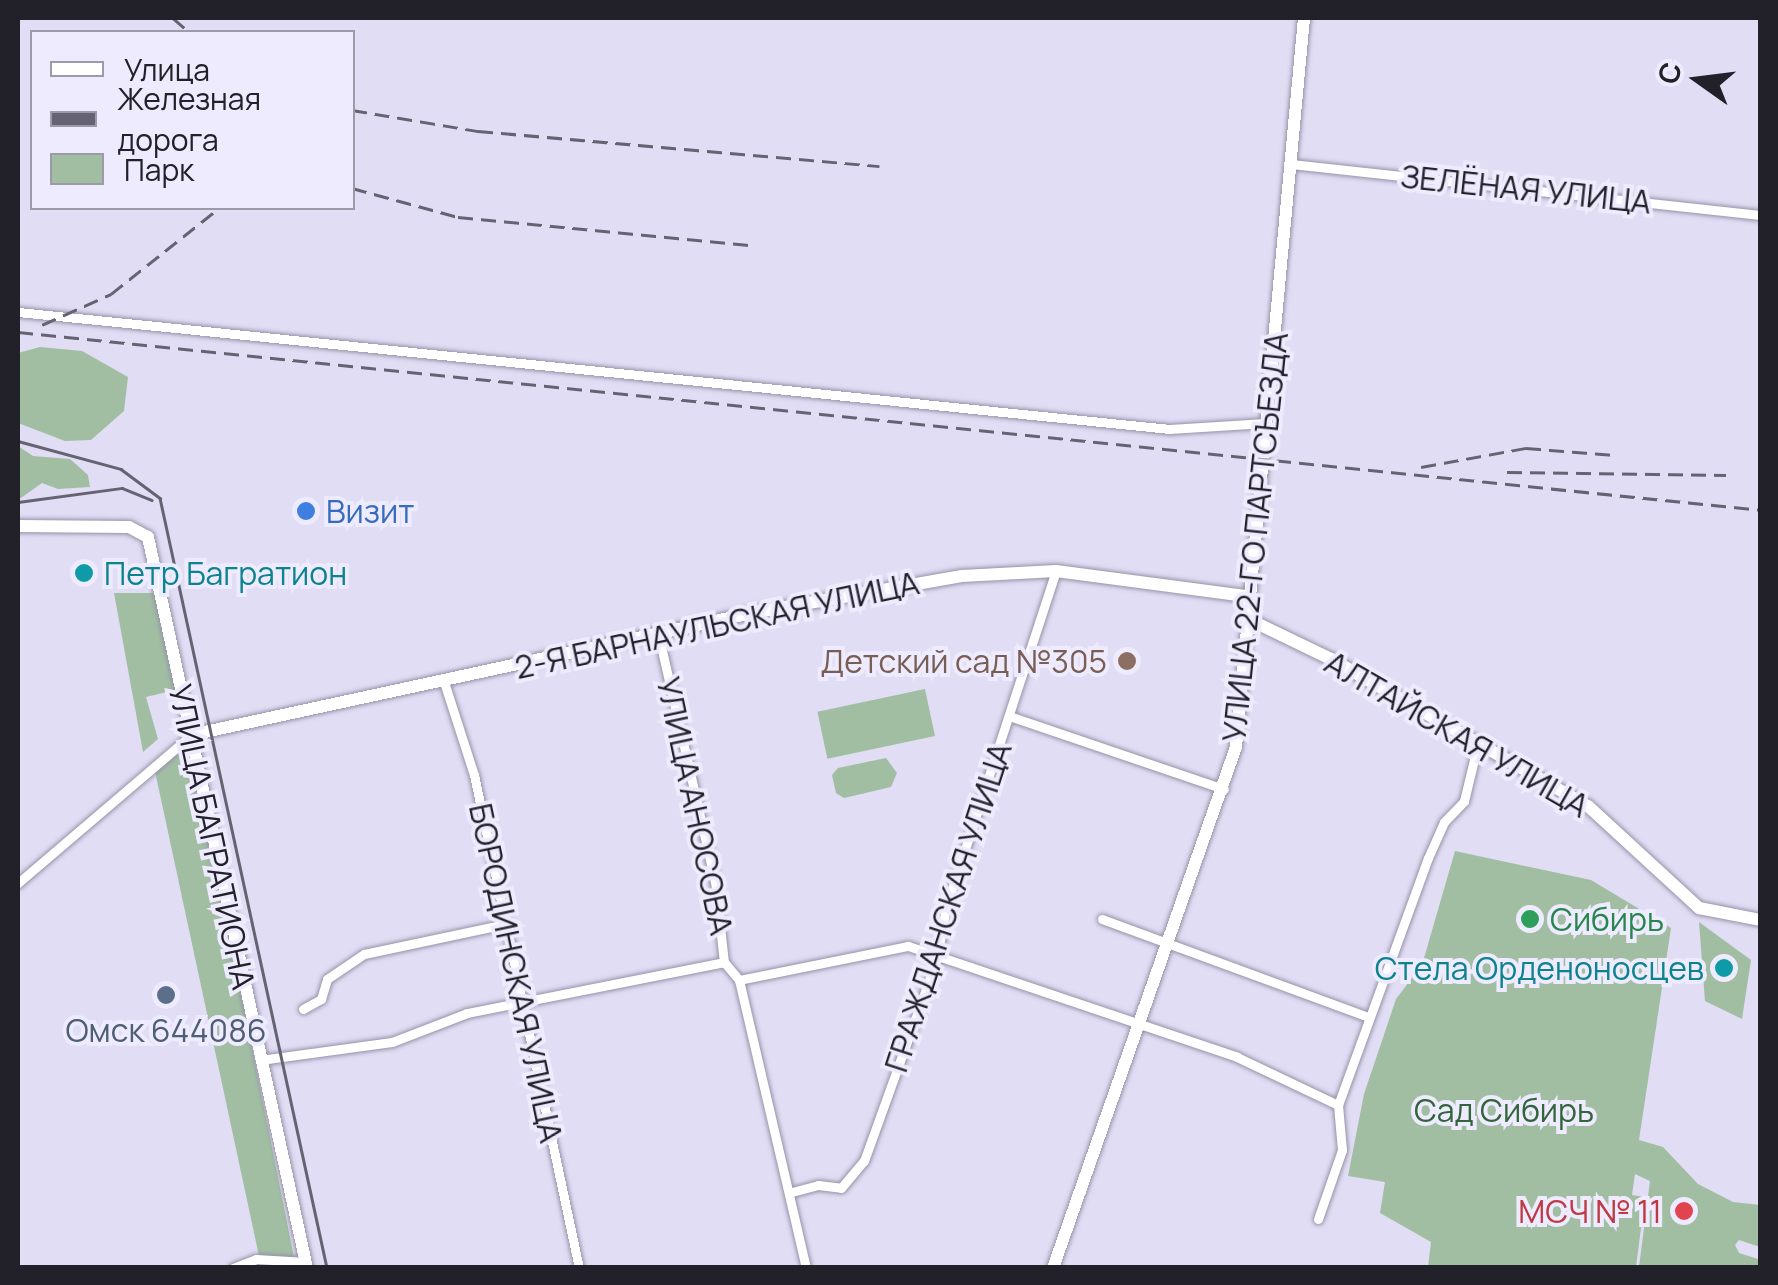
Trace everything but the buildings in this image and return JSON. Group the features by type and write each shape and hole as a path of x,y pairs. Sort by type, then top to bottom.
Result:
{"street":[{"name":"УЛИЦА 22-ГО ПАРТСЪЕЗДА","path":"1053,1268 1224,789 1240,722 1248,596 1304,18"},
{"name":"ЗЕЛЁНАЯ УЛИЦА","path":"1290,164 1760,214"},
{"path":"18,312 1170,429 1265,423"},
{"name":"УЛИЦА БАГРАТИОНА","path":"18,526 143,530 160,579 259,1060 306,1265"},
{"name":"2-Я БАРНАУЛЬСКАЯ УЛИЦА","path":"190,734 658,633 962,576 1056,571 1248,596"},
{"name":"ГРАЖДАНСКАЯ УЛИЦА","path":"792,1192 818,1185 841,1188 864,1162 937,958 946,907 1056,571"},
{"name":"АЛТАЙСКАЯ УЛИЦА","path":"1246,618 1588,806 1699,908 1760,920"},
{"name":"УЛИЦА АНОСОВА","path":"658,633 715,881 724,962 739,980 792,1192 806,1268"},
{"name":"БОРОДИНСКАЯ УЛИЦА","path":"444,682 474,775 578,1268"},
{"path":"1009,716 1224,789"},
{"path":"18,883 190,734"},
{"path":"1318,1219 1342,1150 1338,1105 1428,858 1444,822 1464,801 1478,743"},
{"path":"1102,919 1368,1017"},
{"path":"303,1009 321,998 328,979 364,954 505,924"},
{"path":"739,980 908,946 1238,1058 1338,1105"},
{"path":"259,1060 392,1042 467,1013 724,962"},
{"path":"233,1268 268,1258 306,1265"}],"green space":[{"path":"40,347 82,351 128,377 124,411 91,440 65,441 18,423 18,353"},
{"path":"18,446 33,456 70,459 88,475 90,487 58,489 42,483 18,500"},
{"path":"114,593 158,593 179,689 146,697 158,739 143,752"},
{"path":"925,689 935,736 827,759 817,712"},
{"path":"185,742 192,748 294,1257 259,1256 153,762"},
{"path":"886,758 897,773 891,787 844,798 836,793 832,775 838,768"},
{"name":"Сад Сибирь","path":"1455,851 1591,880 1671,928 1639,1140 1663,1147 1698,1184 1733,1202 1760,1205 1760,1247 1739,1240 1735,1245 1739,1253 1758,1259 1759,1266 1639,1267 1650,1181 1635,1174 1632,1195 1645,1197 1636,1267 1428,1267 1431,1242 1380,1213 1385,1182 1348,1176 1364,1094 1396,999 1422,965"},
{"path":"1699,922 1751,960 1742,1019 1705,1001"}],"tram line":[{"path":"18,441 121,469 160,498 327,1268"},
{"path":"18,502 122,488 152,500"}],"railway":[{"path":"173,18 187,30"},
{"path":"355,110 478,131 879,166"},
{"path":"355,189 458,217 749,245"},
{"path":"42,325 111,294 216,210"},
{"path":"18,332 1760,510"},
{"path":"1421,467 1526,448 1615,455"},
{"path":"1507,472 1726,475"}],"place":[{"name":"Визит","path":"306,511"},
{"name":"Петр Багратион","path":"84,573"},
{"name":"Детский сад №305","path":"1127,661"},
{"name":"Сибирь","path":"1530,919"},
{"name":"Стела Орденоносцев","path":"1724,968"},
{"name":"Омск 644086","path":"166,995"},
{"name":"МСЧ № 11","path":"1684,1211"}]}
